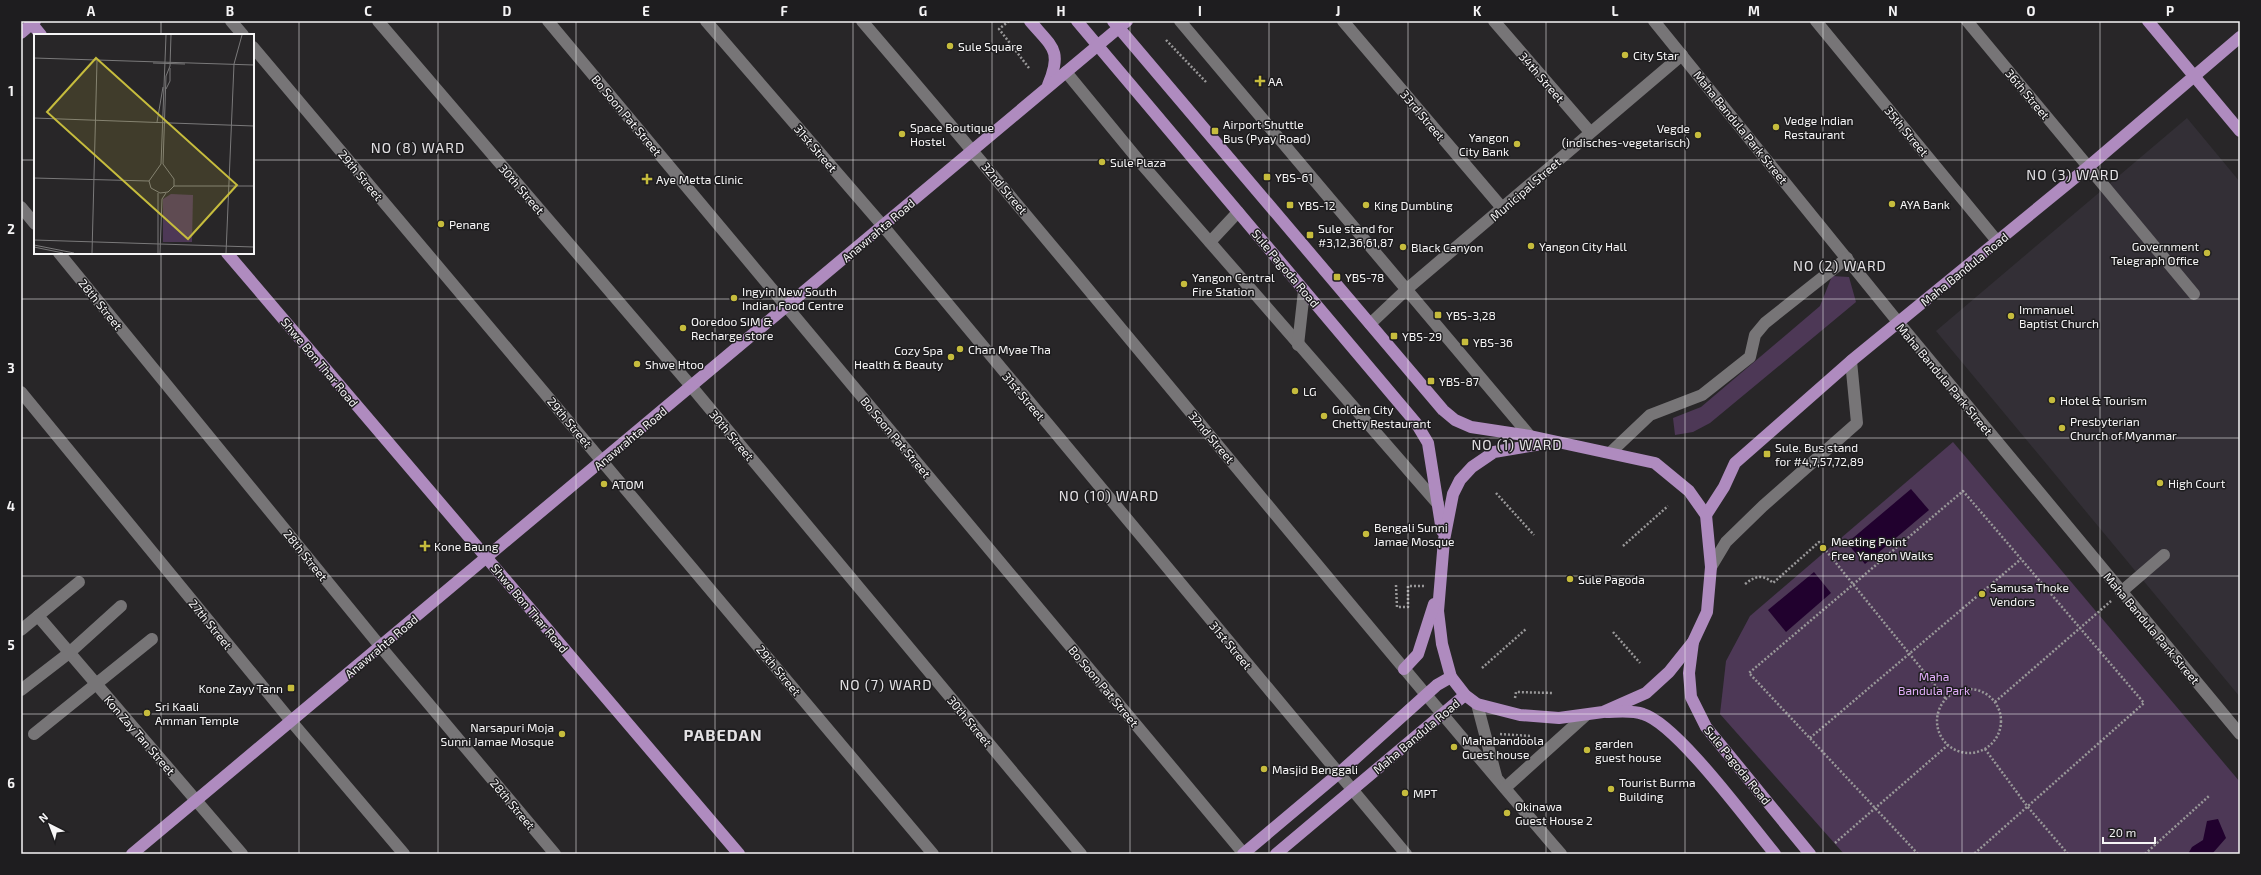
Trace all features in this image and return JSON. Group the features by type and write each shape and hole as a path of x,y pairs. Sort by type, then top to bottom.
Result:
{"main road":[{"path":"1030,21 1054,50 1056,67 1048,87"},
{"name":"Sule Pagoda Road","path":"1077,21 1416,423 1428,443 1444,540"},
{"path":"2148,21 2240,131"},
{"path":"21,33 33,22 40,34"},
{"name":"Anawrahta Road","path":"132,854 1098,46 1120,23"},
{"path":"1120,23 1443,410 1455,420 1471,427 1530,436 1554,442 1611,452 1655,463 1689,491 1706,515 1711,567 1707,612 1693,642 1669,672 1646,693 1603,712"},
{"name":"Maha Bandula Road","path":"1706,515 1724,487 1735,463 1851,361 2088,167 2240,37"},
{"name":"Shwe Bon Thar Road","path":"228,254 739,854"},
{"path":"1404,669 1418,654 1433,610 1453,494 1460,480 1472,467 1494,452 1554,442"},
{"path":"1439,578 1438,626 1451,677 1465,694 1477,704 1520,715 1559,718 1603,712 1642,713 1661,723 1684,744 1775,854"},
{"name":"Sule Pagoda Road","path":"1693,642 1690,673 1692,697 1706,727 1810,854"},
{"name":"Maha Bandula Road","path":"1244,854 1338,774 1425,695 1437,685 1451,677"},
{"name":"Maha Bandula Road","path":"1276,854 1465,694"}],"street":[{"path":"231,21 242,34"},
{"name":"30th Street","path":"378,21 691,386 1080,854"},
{"name":"Bo Soon Pat Street","path":"548,21 1244,854"},
{"name":"31st Street","path":"706,21 883,226 1352,790"},
{"name":"32nd Street","path":"862,21 973,150 1425,695 1561,854"},
{"path":"1180,21 1408,289 1530,436"},
{"name":"33rd Street","path":"1343,21 1503,209"},
{"name":"34th Street","path":"1494,21 1590,132"},
{"name":"Maha Bandula Park Street","path":"1654,21 1898,322 2240,734"},
{"name":"35th Street","path":"1816,21 1997,241"},
{"name":"36th Street","path":"1967,21 2194,294"},
{"name":"29th Street","path":"254,48 933,854"},
{"name":"Municipal Street","path":"1370,324 1408,289 1503,209 1590,132 1682,55"},
{"path":"1066,72 1210,242 1298,344 1401,459 1438,504"},
{"path":"21,207 34,223"},
{"path":"1210,242 1238,212"},
{"name":"28th Street","path":"60,254 380,646 555,854"},
{"path":"1611,452 1650,415 1702,395 1750,357 1755,335 1765,323 1847,258"},
{"path":"1298,344 1304,291"},
{"path":"1711,567 1726,542 1763,506 1857,423 1851,361"},
{"name":"27th Street","path":"21,392 291,721 404,854"},
{"path":"2121,592 2164,556"},
{"path":"21,630 78,582"},
{"path":"21,690 69,653 121,606"},
{"name":"Kon Zay Tan Street","path":"38,616 242,854"},
{"path":"34,734 152,639"},
{"path":"1477,704 1501,784 1586,715"},
{"path":"1352,790 1406,854"}],"path":[{"path":"1009,21 999,29 1029,68"},
{"path":"1166,40 1206,82"},
{"path":"1918,854 1750,672 1963,491 2144,703 1974,854"},
{"path":"1496,493 1534,535"},
{"path":"1623,546 1668,506"},
{"path":"1745,584 1753,578 1759,577 1768,578 1773,583 1819,542 1852,585 1946,699"},
{"path":"1810,738 2021,560"},
{"path":"1396,586 1397,608 1408,607 1408,586"},
{"path":"1996,702 2121,592"},
{"path":"1482,668 1526,629"},
{"path":"1614,632 1640,663"},
{"path":"1970,688 1980,690 1996,702 2001,713 2002,724 1999,734 1992,744 1985,749 1973,753 1962,753 1948,745 1939,732 1937,722 1938,712 1946,699 1959,690 1970,688"},
{"path":"1516,692 1553,693"},
{"path":"1511,735 1530,736 1530,744 1517,744"},
{"path":"1835,843 1948,745"},
{"path":"1985,749 2027,806 2068,854"},
{"path":"2145,854 2209,796"}],"shaded area":[{"path":"2187,118 2240,182 2240,697 1936,331"},
{"path":"1911,489 1929,510 1865,564 1847,543"},
{"path":"1814,572 1831,593 1786,632 1768,610"},
{"path":"2218,819 2226,838 2212,854 2188,854 2192,847 2203,840 2207,821"}],"green space":[{"path":"1832,276 1849,277 1856,302 1710,423 1693,432 1675,435 1673,418 1701,407 1820,306"},
{"name":"Maha Bandula Park","path":"1953,442 2240,782 2240,854 1844,854 1720,714 1726,661 1750,616"}],"place":[{"name":"Sule Square","path":"950,46"},
{"name":"City Star","path":"1625,55"},
{"name":"AA","path":"1260,81"},
{"name":"Vedge Indian Restaurant","path":"1776,127"},
{"name":"Airport Shuttle Bus (Pyay Road)","path":"1215,131"},
{"name":"Space Boutique Hostel","path":"902,134"},
{"name":"Vegde (indisches-vegetarisch)","path":"1698,135"},
{"name":"Yangon City Bank","path":"1517,144"},
{"name":"Sule Plaza","path":"1102,162"},
{"name":"YBS-61","path":"1267,177"},
{"name":"Aye Metta Clinic","path":"647,179"},
{"name":"AYA Bank","path":"1892,204"},
{"name":"YBS-12","path":"1290,205"},
{"name":"King Dumbling","path":"1366,205"},
{"name":"Penang","path":"441,224"},
{"name":"Sule stand for #3,12,36,61,87","path":"1310,235"},
{"name":"Yangon City Hall","path":"1531,246"},
{"name":"Black Canyon","path":"1403,247"},
{"name":"Government Telegraph Office","path":"2207,253"},
{"name":"YBS-78","path":"1337,277"},
{"name":"Yangon Central Fire Station","path":"1184,284"},
{"name":"Ingyin New South Indian Food Centre","path":"734,298"},
{"name":"YBS-3,28","path":"1438,315"},
{"name":"Immanuel Baptist Church","path":"2011,316"},
{"name":"Ooredoo SIM & Recharge store","path":"683,328"},
{"name":"YBS-29","path":"1394,336"},
{"name":"YBS-36","path":"1465,342"},
{"name":"Chan Myae Tha","path":"960,349"},
{"name":"Cozy Spa Health & Beauty","path":"951,357"},
{"name":"Shwe Htoo","path":"637,364"},
{"name":"YBS-87","path":"1431,381"},
{"name":"LG","path":"1295,391"},
{"name":"Hotel & Tourism","path":"2052,400"},
{"name":"Golden City Chetty Restaurant","path":"1324,416"},
{"name":"Presbyterian Church of Myanmar","path":"2062,428"},
{"name":"Sule. Bus stand for #4,7,57,72,89","path":"1767,454"},
{"name":"High Court","path":"2160,483"},
{"name":"ATOM","path":"604,484"},
{"name":"Bengali Sunni Jamae Mosque","path":"1366,534"},
{"name":"Kone Baung","path":"425,546"},
{"name":"Meeting Point Free Yangon Walks","path":"1823,548"},
{"name":"Sule Pagoda","path":"1570,579"},
{"name":"Samusa Thoke Vendors","path":"1982,594"},
{"name":"Kone Zayy Tann","path":"291,688"},
{"name":"Sri Kaali Amman Temple","path":"147,713"},
{"name":"Narsapuri Moja Sunni Jamae Mosque","path":"562,734"},
{"name":"Mahabandoola Guest house","path":"1454,747"},
{"name":"garden guest house","path":"1587,750"},
{"name":"Masjid Benggali","path":"1264,769"},
{"name":"Tourist Burma Building","path":"1611,789"},
{"name":"MPT","path":"1405,793"},
{"name":"Okinawa Guest House 2","path":"1507,813"}],"district":[{"name":"NO (8) WARD","path":"418,147"},
{"name":"NO (3) WARD","path":"2073,174"},
{"name":"NO (2) WARD","path":"1840,265"},
{"name":"NO (1) WARD","path":"1517,444"},
{"name":"NO (10) WARD","path":"1109,495"},
{"name":"NO (7) WARD","path":"886,684"},
{"name":"PABEDAN","path":"723,734"}]}
